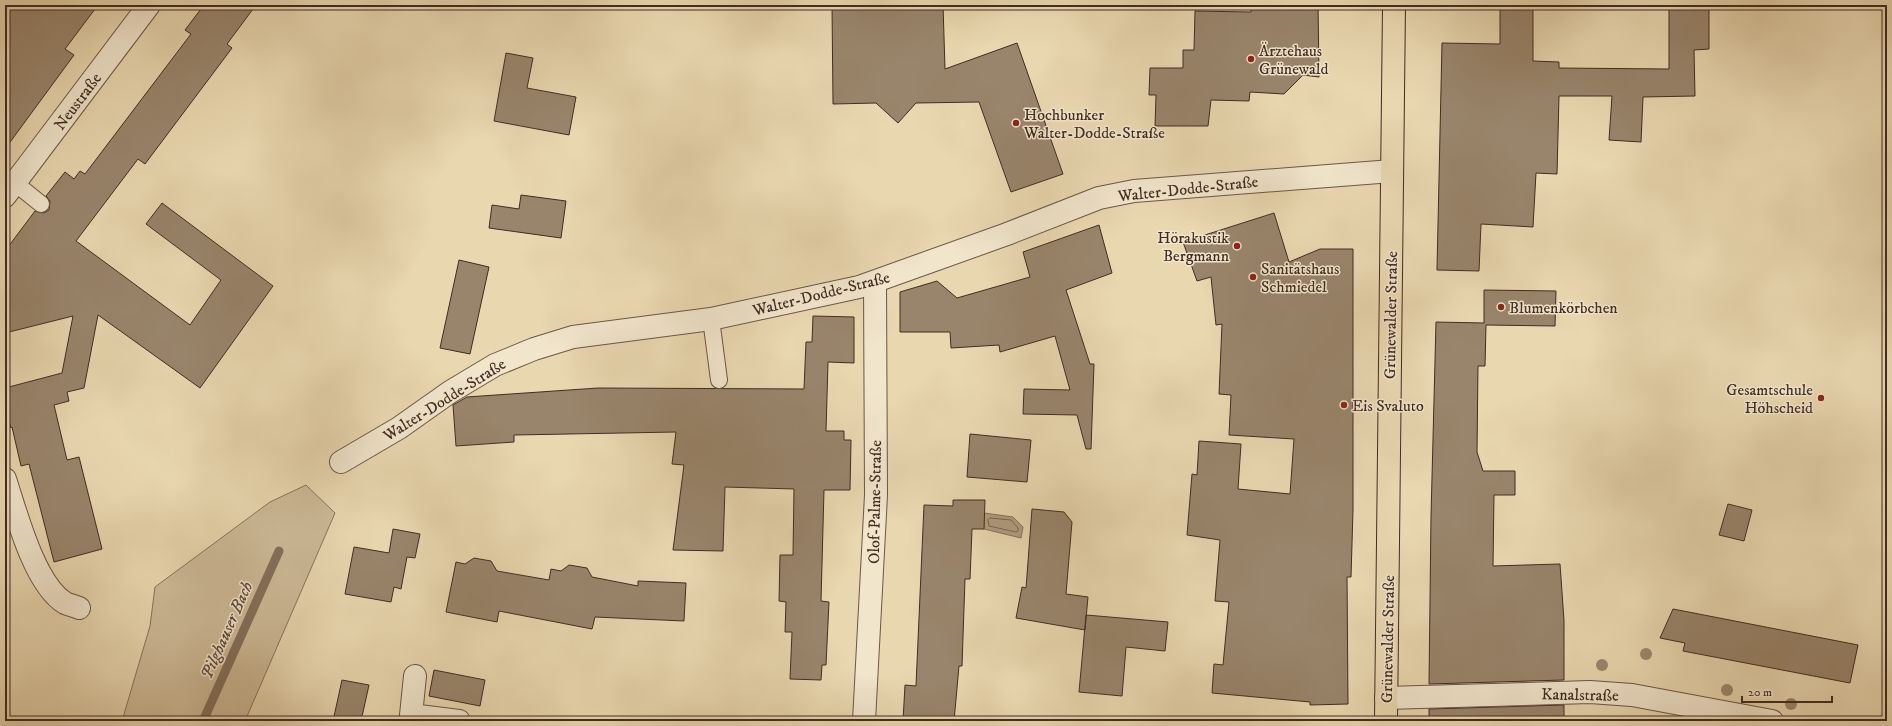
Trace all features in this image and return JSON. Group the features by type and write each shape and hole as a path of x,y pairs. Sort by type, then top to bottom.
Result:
{"main road":[{"name":"Grünewalder Straße","path":"1386,721 1394,5"}],"street":[{"name":"Neustraße","path":"10,190 149,5"},
{"name":"Walter-Dodde-Straße","path":"341,462 399,428 450,392 489,369 534,348 572,337 711,320 875,283 1099,198 1113,195 1142,190 1392,171"},
{"name":"Olof-Palme-Straße","path":"864,721 876,495 875,283"},
{"path":"5,479 27,545 42,577 65,603 79,608"},
{"path":"415,676 411,715 459,721"},
{"name":"Kanalstraße","path":"1386,698 1590,692 1632,695 1772,721"}],"lane":[{"path":"10,190 41,204"},
{"path":"711,320 719,380"}],"shaded area":[{"path":"306,485 335,513 245,721 122,721 150,626 155,587 270,502"}],"water":[{"path":"984,513 1013,517 1023,527 1021,538 984,529"}],"building":[{"path":"5,5 98,5 65,49 74,55 5,149"},
{"path":"204,5 256,5 227,44 232,48 145,164 138,159 76,241 190,325 221,280 146,224 162,203 273,286 200,388 98,315 84,388 67,392 69,401 54,405 67,460 79,457 102,549 54,562 29,464 21,466 12,427 11,428 5,406 5,388 62,373 73,316 5,333 5,251 35,211 44,213 49,210 50,201 46,196 65,172 74,179 80,171 85,174 191,34 185,30"},
{"path":"832,5 943,5 945,69 1017,43 1063,174 1011,192 979,102 916,103 898,123 876,103 833,104"},
{"name":"Ärztehaus Grünewald","path":"1251,5 1318,5 1319,77 1303,75 1284,94 1250,92 1249,101 1211,100 1208,126 1155,126 1156,95 1149,95 1150,68 1183,68 1183,50 1194,50 1195,11 1251,12"},
{"path":"1500,5 1533,5 1533,61 1559,62 1559,68 1669,69 1669,5 1709,5 1709,49 1694,50 1695,96 1643,97 1641,142 1609,140 1612,96 1559,96 1557,174 1536,173 1533,227 1481,224 1479,271 1437,270 1442,43 1500,44"},
{"path":"506,53 533,58 527,88 576,97 569,135 494,121"},
{"path":"521,195 566,201 561,238 489,228 492,205 519,209"},
{"path":"1274,213 1289,262 1320,249 1353,249 1353,510 1351,577 1347,577 1348,704 1310,705 1310,702 1212,693 1214,664 1223,665 1229,602 1215,601 1220,540 1187,535 1192,474 1197,475 1199,441 1241,444 1238,489 1290,494 1294,439 1229,435 1231,395 1219,394 1222,324 1216,325 1211,277 1197,281 1183,242"},
{"path":"1099,225 1112,273 1066,290 1090,364 1094,364 1091,449 1086,449 1077,415 1023,414 1024,389 1070,390 1055,336 1000,352 999,345 951,348 950,332 900,332 900,292 937,281 957,298 1030,277 1023,252"},
{"path":"459,260 489,267 470,354 440,348"},
{"path":"1484,290 1556,291 1555,326 1486,325 1485,366 1478,366 1477,452 1483,471 1515,471 1515,495 1494,495 1493,566 1560,564 1564,621 1564,680 1429,684 1431,517 1436,322 1484,323"},
{"path":"813,316 854,317 854,363 828,362 826,431 844,431 844,440 851,440 850,490 824,490 821,601 829,602 826,665 822,665 821,680 790,679 792,632 785,632 786,602 779,601 780,555 793,555 794,489 725,487 723,551 673,550 684,465 672,464 676,432 514,435 514,442 456,446 453,405 467,397 598,388 804,389 806,342 812,342"},
{"path":"970,434 1031,440 1027,482 967,477"},
{"path":"953,500 985,500 984,529 972,529 970,579 965,579 962,666 959,666 954,721 903,721 905,685 916,686 924,505 953,506"},
{"path":"1728,504 1752,510 1744,541 1719,535"},
{"path":"1032,509 1064,512 1072,522 1066,594 1088,597 1085,630 1016,618 1022,587 1026,588"},
{"path":"393,529 420,534 415,558 407,557 401,589 394,587 391,602 345,594 354,547 389,553"},
{"path":"474,558 491,561 497,571 549,580 551,569 561,571 569,565 587,568 592,577 638,586 638,581 686,583 684,621 595,617 592,629 499,611 497,622 446,612 456,562 465,564"},
{"path":"1673,609 1858,645 1850,683 1683,651 1685,643 1660,638"},
{"path":"1086,615 1168,622 1165,651 1126,647 1122,696 1079,692"},
{"path":"434,670 485,680 480,706 429,696"},
{"path":"342,680 369,685 361,721 333,721"},
{"path":"1564,705 1564,721 1429,721 1429,709"}],"waterway":[{"name":"Pilghauser Bach","path":"203,721 279,551"}],"place":[{"name":"Ärztehaus Grünewald","path":"1251,59"},
{"name":"Hochbunker Walter-Dodde-Straße","path":"1016,123"},
{"name":"Hörakustik Bergmann","path":"1237,246"},
{"name":"Sanitätshaus Schmiedel","path":"1253,277"},
{"name":"Blumenkörbchen","path":"1501,307"},
{"name":"Gesamtschule Höhscheid","path":"1821,398"},
{"name":"Eis Svaluto","path":"1344,405"}]}
